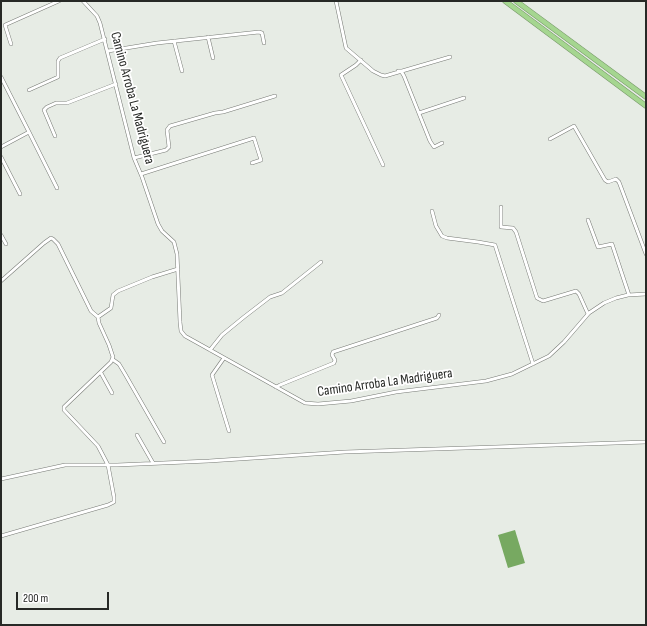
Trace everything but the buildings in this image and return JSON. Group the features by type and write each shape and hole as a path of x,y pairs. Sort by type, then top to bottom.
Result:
{"highway":[{"path":"505,1 646,106"},
{"path":"516,1 646,97"}],"street":[{"path":"11,44 5,25 59,1"},
{"name":"Camino Arroba La Madriguera","path":"83,1 97,16 105,39 134,158 158,224 162,231 174,242 177,254 181,331 185,336 305,403 318,404 351,401 396,392 486,381 512,374 549,356 564,342 588,314 604,303 629,294 646,294"},
{"path":"336,1 346,48 373,71 381,75 385,76 450,57"},
{"path":"108,51 174,41 259,32 262,34 264,43"},
{"path":"208,37 213,58"},
{"path":"29,90 58,77 58,61 60,58 105,39"},
{"path":"174,41 182,71"},
{"path":"361,60 341,75 384,165"},
{"path":"398,71 404,76 430,141 434,147 442,143"},
{"path":"1,77 56,188"},
{"path":"55,136 44,110 47,107 56,103 67,103 116,84"},
{"path":"134,158 166,150 169,147 166,130 170,126 215,113 224,112 275,96"},
{"path":"419,113 464,98"},
{"path":"550,139 574,126 605,180 608,182 616,179 619,182 646,254"},
{"path":"1,147 29,132"},
{"path":"140,174 254,138 261,160 252,163"},
{"path":"1,157 20,194"},
{"path":"502,207 501,227 513,228 516,232 537,298 543,301 576,291 579,294 588,314"},
{"path":"432,211 436,226 442,236 495,245 533,364"},
{"path":"588,220 598,247 612,244 629,294"},
{"path":"1,234 6,244"},
{"path":"1,281 51,238 63,254 88,306 98,317 99,323 113,356 111,362 64,407 64,410 98,446 108,465 114,502 1,536"},
{"path":"210,350 222,335 233,326 270,297 282,293 321,262"},
{"path":"98,317 111,308 112,295 118,291 152,277 178,269"},
{"path":"276,387 334,364 335,360 332,355 334,352 437,318 439,315"},
{"path":"224,358 212,375 229,431"},
{"path":"112,359 119,364 164,442"},
{"path":"101,372 112,393"},
{"path":"137,435 153,463"},
{"path":"1,479 65,465 153,463 345,452 646,442"}],"shaded area":[{"path":"515,530 525,563 508,568 498,535"}]}
